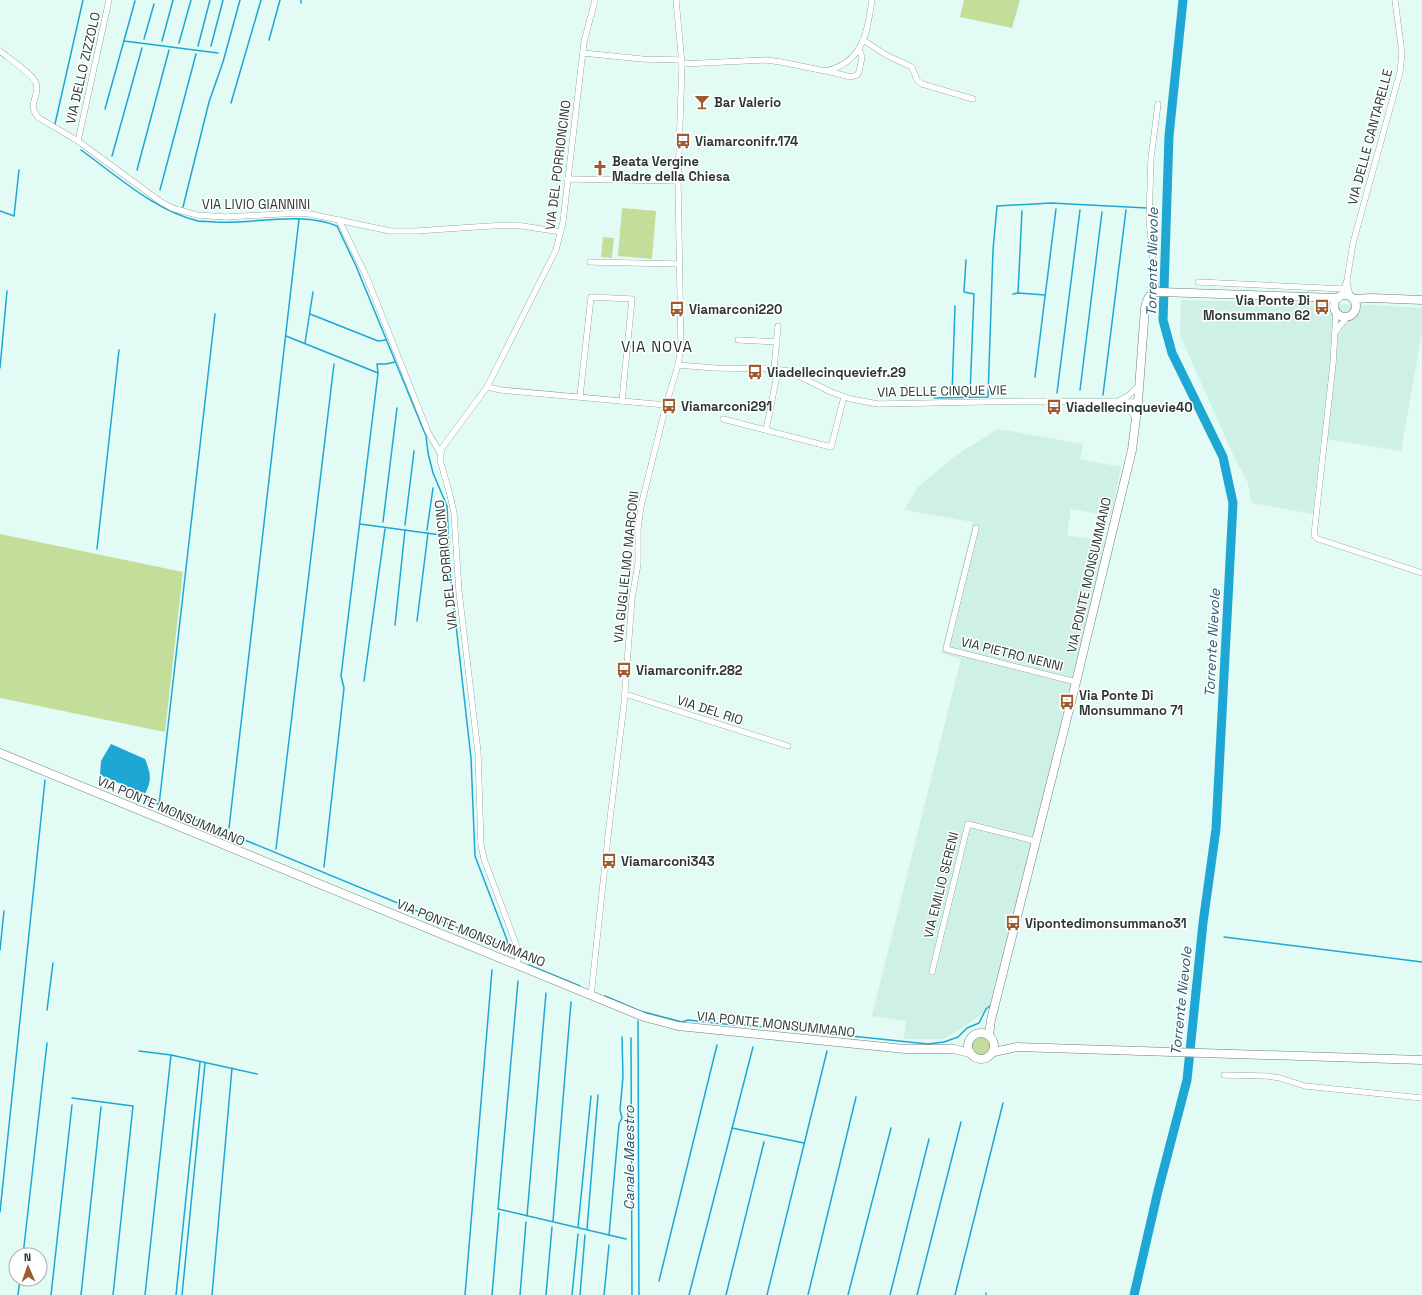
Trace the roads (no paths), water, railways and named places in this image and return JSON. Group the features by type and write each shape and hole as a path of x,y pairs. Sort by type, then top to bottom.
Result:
{"main road":[{"path":"1158,292 1314,294 1422,300"},
{"name":"VIA PONTE MONSUMMANO","path":"991,1038 991,1020 1076,682 1132,450 1138,402 1145,308 1148,298 1152,293 1158,292"},
{"path":"1314,294 1342,316 1347,317 1352,315 1356,309 1378,298"},
{"path":"1335,309 1335,302 1345,296"},
{"path":"1345,296 1356,305 1356,309"},
{"name":"VIA PONTE MONSUMMANO","path":"0,753 644,1018 678,1026 905,1049 954,1049"},
{"path":"954,1049 968,1043 974,1035 981,1032 991,1020"},
{"path":"981,1032 991,1038 1017,1047"},
{"path":"991,1038 995,1046 994,1052"},
{"path":"968,1043 970,1053"},
{"path":"954,1049 970,1053 974,1057 983,1059 990,1056 994,1052 1017,1047 1422,1060"}],"street":[{"name":"VIA DELLO ZIZZOLO","path":"78,141 109,0"},
{"name":"VIA DEL PORRIONCINO","path":"518,965 516,944 485,864 481,845 478,752 459,592 454,513 440,460 440,453 442,448 487,387 554,254 561,232 583,53 588,23 595,0"},
{"name":"VIA GUGLIELMO MARCONI","path":"591,996 625,694 631,604 638,564 638,529 641,506 666,405 678,365 681,347 678,181 682,62 676,0"},
{"path":"825,71 837,68 847,62 860,49 872,0"},
{"name":"VIA DELLE CANTARELLE","path":"1345,296 1354,243 1400,72 1402,53 1395,0"},
{"path":"863,40 888,56 912,67 916,80 922,84 974,99"},
{"path":"583,53 682,62 766,60 852,76 857,75 859,72 862,57 860,49"},
{"name":"VIA LIVIO GIANNINI","path":"0,51 36,82 37,90 33,108 34,113 39,118 78,141 161,202 185,212 212,217 299,213 395,231 516,225 561,232"},
{"path":"1158,104 1151,158 1149,219 1158,292"},
{"path":"568,179 678,181"},
{"path":"339,220 367,278 428,432 440,453"},
{"path":"590,262 679,264"},
{"name":"VIA DELLE CANTARELLE","path":"1345,296 1347,280"},
{"path":"1198,282 1314,294"},
{"path":"580,396 591,297 632,299 622,401"},
{"path":"1335,309 1336,332 1314,535 1318,539 1422,573"},
{"path":"1336,332 1347,317"},
{"path":"766,430 776,369 778,326"},
{"path":"738,340 777,342"},
{"name":"VIA DELLE CINQUE VIE","path":"678,365 716,368 776,369 794,373 844,396 864,402 895,405 1034,401 1138,402"},
{"path":"1118,401 1128,396 1139,386"},
{"path":"487,387 501,390 666,405"},
{"path":"723,419 831,447 844,396"},
{"path":"1118,401 1127,405 1136,418"},
{"name":"VIA PIETRO NENNI","path":"976,528 946,649 1076,682"},
{"name":"VIA DEL RIO","path":"625,694 788,746"},
{"name":"VIA EMILIO SERENI","path":"932,972 968,824 1035,841"},
{"path":"1224,1075 1267,1076 1280,1078 1304,1086 1422,1098"}],"water":[{"path":"111,744 145,759 149,769 150,781 145,794 100,775 101,761"}],"waterway":[{"path":"55,124 83,0"},
{"path":"162,41 173,0"},
{"path":"179,43 191,0"},
{"path":"198,46 210,0"},
{"path":"211,46 223,0"},
{"path":"183,207 209,102 223,62 240,0"},
{"path":"231,103 261,0"},
{"path":"269,40 280,0"},
{"name":"Torrente Nievole","path":"1134,1295 1158,1191 1187,1080 1203,923 1216,829 1233,503 1223,457 1172,353 1163,320 1169,136 1183,0"},
{"path":"105,109 135,1"},
{"path":"144,39 154,4"},
{"path":"124,41 218,53"},
{"path":"112,156 142,48"},
{"path":"137,170 169,50"},
{"path":"160,190 196,54"},
{"path":"81,150 151,201 182,216 198,221 231,222 308,219 337,226 356,266 426,436 433,473 447,506 450,572 471,758 475,856 507,940 507,948"},
{"path":"0,211 14,216 19,170"},
{"path":"934,398 988,397 993,250 997,206 1051,203 1147,208"},
{"path":"1035,377 1056,209"},
{"path":"1057,393 1080,210"},
{"path":"1103,395 1126,210"},
{"path":"1018,293 1022,211"},
{"path":"1080,390 1102,212"},
{"path":"229,828 299,219"},
{"path":"966,260 964,292 974,294 970,395"},
{"path":"0,368 7,291"},
{"path":"305,343 313,292"},
{"path":"1013,294 1045,295"},
{"path":"952,395 955,306"},
{"path":"159,805 215,314"},
{"path":"310,314 378,341 386,340"},
{"path":"286,336 378,373"},
{"path":"97,549 119,350"},
{"path":"324,867 344,688 341,676 378,373 377,364 395,362"},
{"path":"276,849 334,364"},
{"path":"383,522 397,408"},
{"path":"405,525 414,451"},
{"path":"427,530 433,488"},
{"path":"360,524 441,535 448,538"},
{"path":"364,681 385,529"},
{"path":"395,625 405,530"},
{"path":"417,621 428,533"},
{"path":"0,1212 45,780"},
{"path":"148,800 509,949"},
{"path":"0,950 4,911"},
{"path":"1224,937 1422,962"},
{"path":"47,1010 53,963"},
{"path":"529,965 580,986"},
{"path":"465,1295 492,970"},
{"path":"518,981 498,1209 626,1239"},
{"path":"527,1216 546,993"},
{"path":"605,996 640,1011 682,1022 688,1020 734,1025"},
{"path":"553,1221 571,1002"},
{"path":"744,1025 928,1044 944,1042 958,1037 967,1028 979,1023 986,1009 991,1005"},
{"name":"Canale Maestro","path":"638,1021 639,1295"},
{"path":"609,1235 619,1124 622,1118 620,1110 623,1077 622,1037"},
{"path":"631,1038 632,1295"},
{"path":"24,1247 47,1043"},
{"path":"659,1281 717,1045"},
{"path":"689,1295 753,1047"},
{"path":"139,1051 171,1055 257,1074"},
{"path":"767,1295 827,1051"},
{"path":"145,1295 171,1055"},
{"path":"176,1295 200,1062"},
{"path":"182,1295 205,1063"},
{"path":"212,1295 232,1068"},
{"path":"587,1229 598,1095"},
{"path":"578,1227 591,1096"},
{"path":"808,1295 856,1097"},
{"path":"72,1098 133,1106 113,1295"},
{"path":"955,1295 1003,1103"},
{"path":"51,1295 72,1105"},
{"path":"81,1295 101,1107"},
{"path":"917,1295 961,1122"},
{"path":"732,1128 804,1143"},
{"path":"848,1295 891,1128"},
{"path":"890,1295 929,1139"},
{"path":"726,1295 764,1142"},
{"path":"492,1295 499,1213"},
{"path":"520,1295 526,1222"},
{"path":"546,1295 552,1227"},
{"path":"572,1295 578,1234"},
{"path":"580,1295 585,1235"},
{"path":"604,1295 609,1245"},
{"path":"18,1295 19,1287"}],"place":[{"name":"Bar Valerio","path":"702,102"},
{"name":"Viamarconifr.174","path":"683,141"},
{"name":"Beata Vergine Madre della Chiesa","path":"600,168"},
{"name":"Via Ponte Di Monsummano 62","path":"1322,307"},
{"name":"Viamarconi220","path":"677,309"},
{"name":"Viadellecinqueviefr.29","path":"755,372"},
{"name":"Viamarconi291","path":"669,406"},
{"name":"Viadellecinquevie40","path":"1054,407"},
{"name":"Viamarconifr.282","path":"624,670"},
{"name":"Via Ponte Di Monsummano 71","path":"1067,702"},
{"name":"Viamarconi343","path":"609,861"},
{"name":"Vipontedimonsummano31","path":"1013,923"}],"district":[{"name":"VIA NOVA","path":"657,346"}]}
